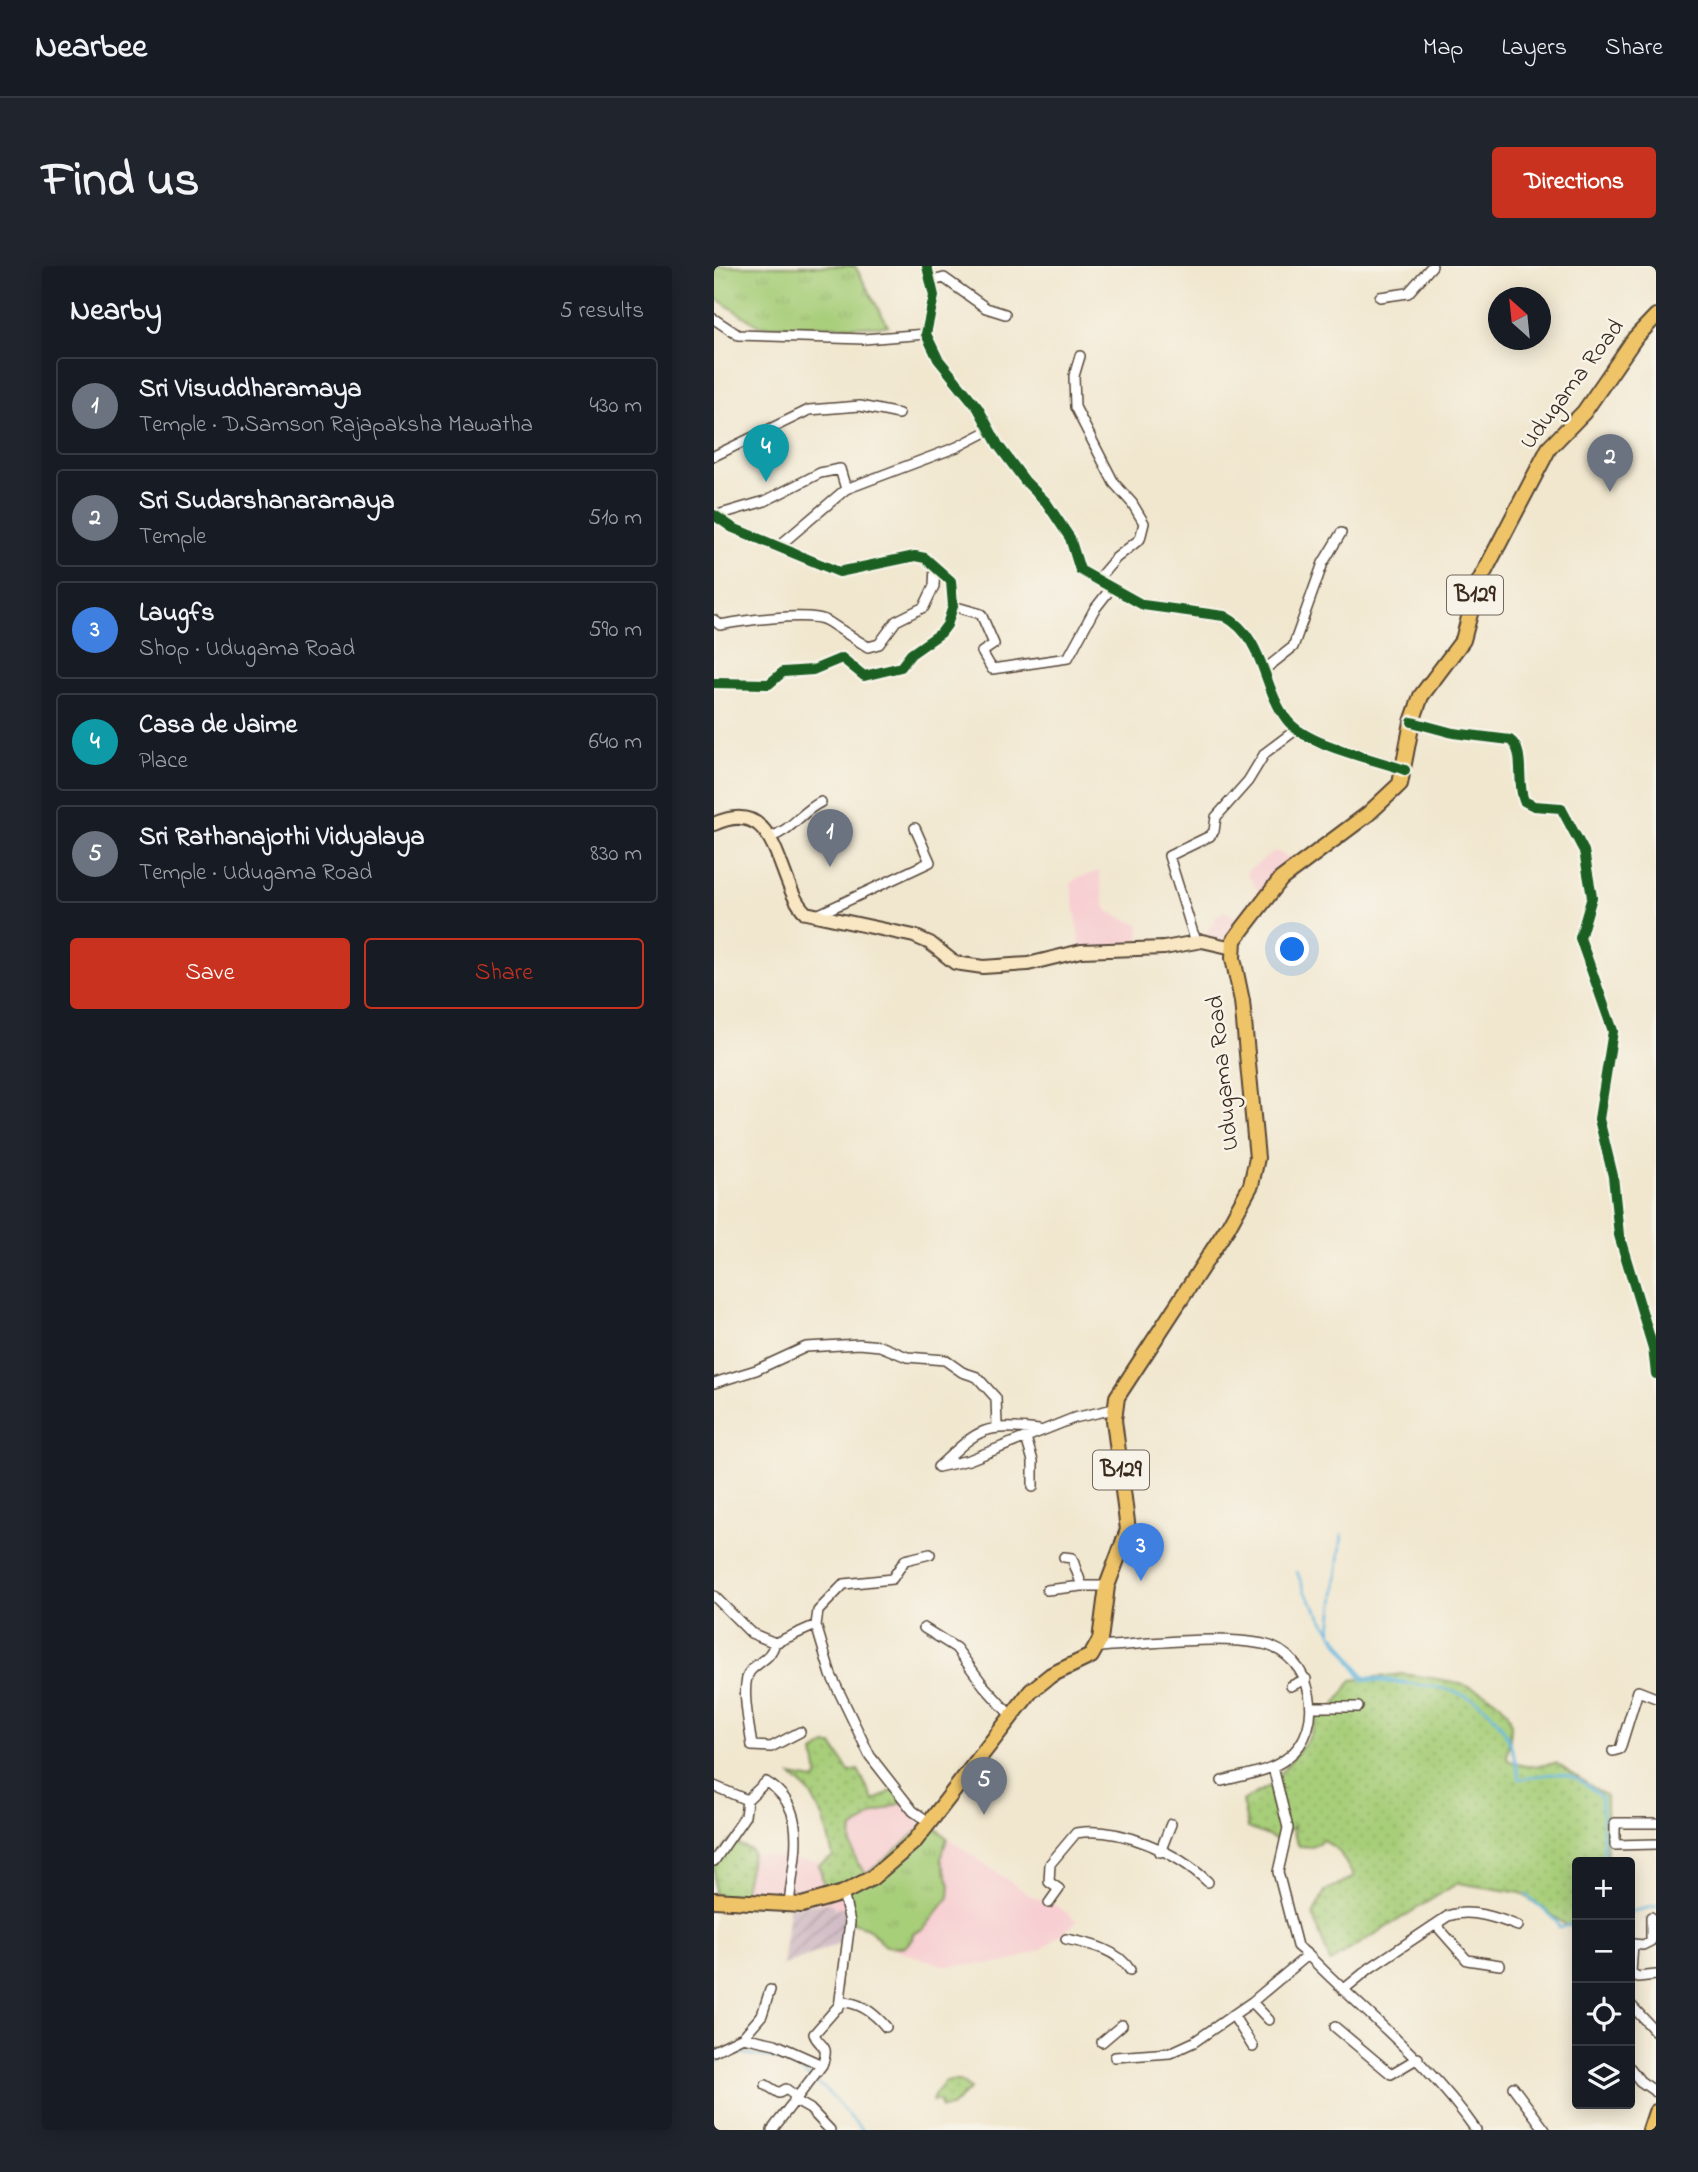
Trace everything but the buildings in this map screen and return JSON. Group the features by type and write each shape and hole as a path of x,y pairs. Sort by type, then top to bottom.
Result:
{"main road":[{"name":"Udugama Road","path":"1097,1647 1107,1586 1128,1530 1114,1409 1124,1382 1244,1202 1254,1173 1256,1137 1233,948 1242,928 1281,879 1368,814 1399,784 1405,769 1412,722 1427,686 1463,640 1478,584 1549,448 1584,412 1635,338 1656,316"},
{"path":"714,824 729,817 746,818 770,837 796,904 806,913 914,936 930,943 955,963 967,967 1028,964 1081,951 1164,948 1202,941 1233,948"},
{"path":"714,1900 803,1905 843,1893 890,1864 915,1841 1038,1684 1082,1663 1097,1647"},
{"path":"1650,2130 1656,2112"}],"street":[{"path":"927,266 934,296 926,334 938,359 978,408 998,445 1025,481 1046,502 1070,538 1077,566 1143,605 1224,616 1233,621 1252,645 1286,719 1297,729 1321,741 1405,769"},
{"path":"1380,297 1408,293 1432,266"},
{"path":"932,281 944,278 986,308 1005,314"},
{"path":"714,319 738,335 863,339 926,334"},
{"path":"1080,356 1074,376 1075,407 1114,483 1132,503 1144,523 1140,540 1116,558 1097,580"},
{"path":"714,456 808,410 860,406 899,414"},
{"path":"779,546 846,489 957,447 990,430"},
{"path":"714,516 765,501 820,473 840,469 846,489"},
{"path":"714,516 733,528 779,546 791,555 839,572 915,556 935,566 951,580 953,606 941,633 894,670 864,676 842,658 813,670 783,672 769,684 714,683"},
{"path":"1265,670 1293,647 1323,564 1341,533"},
{"path":"714,620 720,625 766,616 792,619 811,617 826,620 868,647 879,644 896,621 924,607 934,586 935,566"},
{"path":"953,606 981,614 994,645 982,652 992,669 1068,658 1094,610 1112,587"},
{"path":"1412,722 1453,733 1510,740 1517,745 1520,752 1518,786 1524,801 1534,806 1560,808 1584,851 1592,897 1580,938 1613,1031 1599,1119 1613,1177 1619,1235 1653,1348 1656,1374"},
{"path":"1202,941 1196,939 1193,933 1169,856 1210,836 1214,831 1216,817 1248,781 1265,752 1297,729"},
{"path":"770,837 783,833 811,807 821,802"},
{"path":"819,914 930,862 915,828"},
{"path":"714,1383 756,1370 806,1347 880,1346 907,1357 945,1360 962,1372 977,1377 996,1398 997,1426"},
{"path":"1038,1430 997,1426 985,1429 938,1467 970,1460 1026,1438 1038,1430 1114,1409"},
{"path":"1026,1438 1033,1461 1033,1487"},
{"path":"929,1822 913,1811 870,1756 831,1675 816,1625 818,1611 844,1584 892,1579 905,1560 930,1554"},
{"path":"1064,1557 1072,1559 1082,1586"},
{"path":"1047,1590 1107,1586"},
{"path":"714,1596 751,1633 775,1643 816,1625"},
{"path":"924,1628 956,1648 984,1686 1012,1717"},
{"path":"1097,1647 1196,1641 1263,1644 1292,1661 1306,1679 1312,1707 1306,1737 1289,1758 1222,1782"},
{"path":"775,1643 771,1657 749,1672 745,1683 752,1746 771,1747 800,1732"},
{"path":"1291,1686 1306,1679"},
{"path":"1614,1751 1620,1749 1638,1691 1656,1698"},
{"path":"1312,1707 1359,1707"},
{"path":"1272,1766 1288,1828 1278,1872 1297,1946 1418,2057 1454,2098 1476,2130"},
{"path":"714,1861 741,1823 747,1800 766,1782 783,1792 797,1825 789,1906"},
{"path":"714,1786 747,1800"},
{"path":"1656,1823 1615,1823 1615,1844 1656,1844"},
{"path":"1160,1852 1171,1824"},
{"path":"1049,1903 1059,1889 1049,1882 1050,1864 1076,1833 1094,1830 1133,1840 1190,1865 1208,1882"},
{"path":"839,2007 850,1922 843,1893"},
{"path":"1343,1990 1398,1948 1458,1912 1500,1919 1518,1926"},
{"path":"1635,1944 1643,1945 1651,1941 1651,1917"},
{"path":"1437,1926 1467,1960 1500,1965"},
{"path":"1066,1939 1114,1953 1123,1959 1130,1970"},
{"path":"1115,2057 1170,2053 1194,2042 1233,2015 1308,1955"},
{"path":"1635,1976 1656,1975"},
{"path":"714,2051 743,2037 762,2015 769,1990"},
{"path":"1254,1998 1269,2020"},
{"path":"772,2130 822,2067 826,2056 824,2045 814,2034 842,2003 851,2002 876,2015 886,2027"},
{"path":"1635,2009 1656,2032"},
{"path":"1233,2015 1253,2047"},
{"path":"1102,2042 1122,2025"},
{"path":"1335,2027 1391,2074 1418,2057"},
{"path":"743,2037 775,2044 822,2067"},
{"path":"1635,2074 1656,2092"},
{"path":"766,2085 779,2093 789,2090 830,2130"},
{"path":"1513,2087 1545,2130"}],"shaded area":[{"path":"1275,851 1300,863 1233,948 1202,941 1217,915 1224,911 1236,918 1258,891 1246,872"},
{"path":"1099,871 1104,904 1109,912 1140,925 1139,949 1081,951 1071,884 1075,879"},
{"path":"904,1802 922,1826 868,1875 850,1847 852,1830 874,1814"},
{"path":"947,1838 1031,1896 1057,1906 1078,1921 1041,1950 1005,1963 945,1966 885,1946 909,1943 912,1939 944,1871 941,1859"},
{"path":"752,1854 818,1862 827,1898 843,1893 848,1907 835,1909 831,1903 741,1903"},
{"path":"831,1903 835,1909 848,1907 847,1940 783,1966 789,1906"}],"green space":[{"path":"714,266 855,266 888,326 759,326 714,297"},
{"path":"1402,1674 1474,1688 1499,1702 1510,1717 1507,1759 1525,1766 1556,1763 1606,1796 1607,1857 1572,1857 1572,1925 1567,1926 1521,1893 1458,1883 1330,1962 1313,1915 1325,1891 1354,1877 1339,1851 1323,1840 1312,1847 1299,1846 1293,1833 1294,1826 1278,1840 1248,1828 1242,1801 1270,1786 1308,1740 1319,1713 1331,1711 1352,1680"},
{"path":"826,1745 833,1745 849,1772 858,1770 874,1801 895,1789 905,1801 874,1814 852,1830 855,1857 862,1869 872,1878 827,1898 819,1865 833,1857 824,1819 810,1793 792,1776 814,1780 818,1776 814,1753"},
{"path":"929,1822 947,1838 941,1859 950,1885 949,1897 923,1930 913,1933 912,1939 905,1947 885,1946 868,1928 850,1922 843,1893"},
{"path":"730,1841 751,1850 752,1854 741,1903 714,1900 714,1861"},
{"path":"946,2081 960,2081 970,2089 951,2107 942,2108 939,2100 932,2101"}],"waterway":[{"path":"1331,1630 1342,1534"},
{"path":"1297,1572 1305,1592 1363,1680 1420,1685 1466,1696 1485,1707 1500,1724 1511,1747 1519,1779 1563,1774 1580,1781 1601,1797 1604,1857"},
{"path":"1336,1636 1364,1677 1405,1682"},
{"path":"1526,1895 1556,1920 1559,1928 1572,1924"},
{"path":"1635,1911 1656,1906"},
{"path":"714,2063 734,2052 788,2061 825,2089 862,2130"}],"cycle path":[{"path":"927,266 934,296 926,334 938,359 978,408 998,445 1025,481 1046,502 1070,538 1080,570 1143,605 1224,616 1248,637 1279,707 1296,729 1325,744 1405,770"},
{"path":"714,515 733,528 839,572 915,556 925,558 951,581 953,606 947,625 941,633 911,654 901,667 864,676 842,658 813,670 783,672 769,684 714,683"},
{"path":"1412,722 1453,733 1510,740 1518,751 1524,801 1534,806 1561,808 1584,851 1592,897 1580,938 1613,1031 1599,1119 1613,1176 1619,1235 1653,1348 1656,1374"}],"place":[{"name":"Casa de Jaime","path":"766,482"},
{"name":"Sri Sudarshanaramaya","path":"1610,492"},
{"name":"Sri Visuddharamaya","path":"830,867"},
{"name":"Laugfs","path":"1141,1581"},
{"name":"Sri Rathanajothi Vidyalaya","path":"984,1815"}]}
